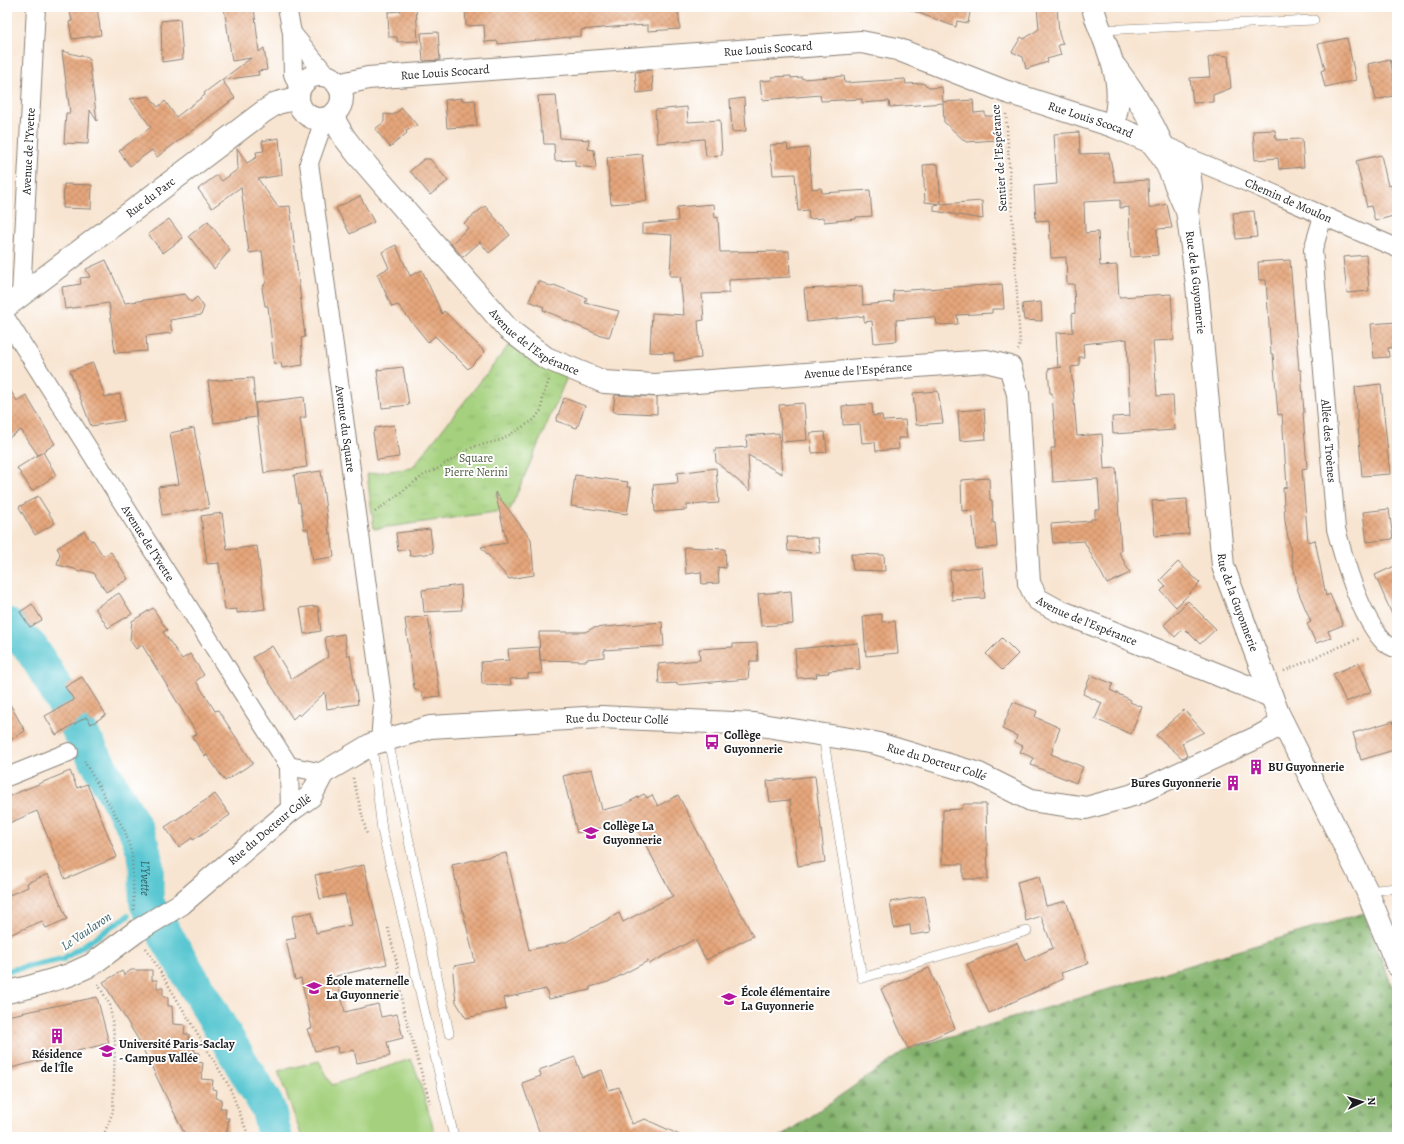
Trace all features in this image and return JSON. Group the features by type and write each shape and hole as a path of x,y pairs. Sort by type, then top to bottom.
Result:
{"street":[{"name":"Avenue de l'Yvette","path":"14,300 36,7"},
{"path":"287,7 292,33 293,74 300,107 307,115 316,119 328,117 339,107 342,96 333,80 292,33"},
{"path":"1093,7 1115,66 1118,88 1118,107 1113,126"},
{"name":"Rue Louis Scocard","path":"333,80 861,42 897,49 1004,90 1113,126 1165,148"},
{"path":"1115,66 1131,87 1156,129 1165,148"},
{"path":"298,93 306,80 316,75 333,80"},
{"name":"Rue du Parc","path":"14,300 264,112 277,103 298,93"},
{"name":"Avenue de l'Espérance","path":"328,117 357,154 508,329 546,358 604,382 655,385 986,361 1010,367 1018,394 1029,583 1037,600 1057,610 1268,687"},
{"name":"Avenue du Square","path":"328,117 309,164 383,703 380,742"},
{"name":"Chemin de Moulon","path":"1165,148 1397,248"},
{"name":"Rue de la Guyonnerie","path":"1187,210 1162,155 1165,148 1188,169 1191,186 1187,210 1197,285 1223,566 1283,723 1367,891 1397,965"},
{"path":"1191,186 1214,168"},
{"name":"Allée des Troènes","path":"1323,216 1313,250 1336,529 1347,570 1368,618 1384,643 1397,649"},
{"name":"Avenue de l'Yvette","path":"7,320 290,766"},
{"name":"Rue du Docteur Collé","path":"7,992 29,988 69,975 91,964 140,929 181,904 290,811 311,796 323,772 380,742 430,727 601,717 754,724 875,743 979,774 1031,800 1086,808 1133,795 1258,737 1283,723"},
{"path":"7,776 69,752"},
{"path":"290,811 290,766 323,772"}],"lane":[{"path":"1101,30 1314,20"},
{"path":"824,735 862,978 1028,931"},
{"path":"380,742 449,1033"},
{"path":"380,742 382,830 454,1137"},
{"path":"1367,891 1397,888"}],"path":[{"name":"Sentier de l'Espérance","path":"1004,90 1020,344 1010,367"},
{"path":"358,524 424,475 437,469 473,447 501,440 534,420 542,408 544,391 557,363"},
{"path":"1268,687 1377,631"},
{"path":"69,752 77,749 125,831 132,855 132,896 140,929"},
{"path":"353,777 368,839"},
{"path":"388,924 397,963 403,1008 431,1107"},
{"path":"147,950 230,1086 249,1137"},
{"path":"97,984 110,1005 115,1043 113,1110 103,1137"}],"green space":[{"name":"Square Pierre Nerini","path":"510,344 532,360 567,377 510,510 374,529 367,474 412,468"},
{"path":"1364,913 1397,999 1397,1137 780,1137 908,1049"},
{"path":"411,1059 418,1076 436,1137 302,1137 278,1071 319,1061 332,1085"}],"building":[{"path":"69,7 97,7 101,35 72,39 69,22 72,21"},
{"path":"224,7 254,7 259,52 264,48 267,70 258,71 259,75 222,80 235,98 157,157 152,150 130,166 119,151 151,127 130,99 149,96 158,107 165,101 176,117 205,95 204,93 251,58 232,61"},
{"path":"400,7 416,7 418,41 397,42 397,37 389,37 388,12 401,11"},
{"path":"465,7 678,7 680,29 648,31 648,25 613,27 581,30 581,36 498,44 498,41 485,42 484,25 466,26"},
{"path":"908,7 971,7 968,23 957,21 956,27 908,9"},
{"path":"1037,7 1057,7 1059,34 1063,44 1058,45 1061,55 1047,59 1048,62 1026,69 1023,57 1012,52 1021,37 1024,39 1039,29"},
{"path":"180,19 183,59 162,62 161,21"},
{"path":"438,32 440,60 423,61 421,33"},
{"path":"1347,38 1356,80 1325,87 1321,71 1325,69 1318,44"},
{"path":"62,51 89,58 97,121 90,110 88,144 64,143 66,113 70,113"},
{"path":"1217,55 1228,56 1231,88 1213,95 1213,102 1193,103 1190,78 1210,77 1208,58"},
{"path":"1390,59 1397,95 1376,100 1368,64"},
{"path":"652,70 653,91 637,93 635,72"},
{"path":"791,76 791,78 802,77 802,79 844,76 845,83 905,79 906,84 922,83 931,88 942,87 943,102 973,100 974,113 985,112 985,116 996,116 998,140 966,142 944,122 943,103 890,107 889,101 862,103 862,99 821,101 820,95 762,100 760,81 772,80 772,77"},
{"path":"556,95 560,138 589,140 588,149 594,150 596,168 575,166 575,160 555,161 554,144 544,144 543,132 541,132 538,96"},
{"path":"462,98 462,101 475,100 477,126 447,128 445,100"},
{"path":"744,98 746,131 732,132 730,100"},
{"path":"687,107 688,122 720,120 722,155 706,156 704,139 657,143 655,110"},
{"path":"402,108 417,125 406,131 407,133 390,147 375,129 384,122 384,114 393,115"},
{"path":"1275,130 1276,140 1302,139 1304,167 1279,169 1278,158 1255,160 1253,131"},
{"path":"1079,132 1080,154 1109,153 1115,182 1148,180 1149,208 1167,204 1172,228 1157,229 1158,255 1131,257 1129,207 1120,208 1120,200 1084,202 1085,233 1098,232 1100,266 1117,265 1119,297 1171,294 1174,340 1153,341 1157,396 1173,395 1175,430 1113,434 1112,417 1130,416 1127,339 1083,344 1084,357 1079,357 1079,366 1071,367 1077,436 1102,434 1104,469 1116,468 1121,551 1119,552 1130,573 1107,584 1084,541 1053,543 1051,524 1091,521 1091,519 1095,519 1095,510 1100,510 1098,479 1053,482 1051,448 1055,448 1055,437 1052,393 1050,393 1048,369 1058,368 1056,333 1073,332 1072,314 1075,313 1074,284 1067,284 1066,257 1051,258 1049,220 1036,221 1034,186 1057,184 1054,134"},
{"path":"279,138 282,175 258,179 278,207 290,206 305,337 301,338 303,365 282,368 281,363 274,364 268,306 265,306 262,288 266,282 262,251 249,253 241,187 212,208 198,189 217,175 222,181 238,169 237,148 247,163 257,157 256,152 264,151 262,141"},
{"path":"787,144 788,150 809,148 812,189 821,188 822,193 870,190 872,216 824,222 824,218 809,219 808,210 798,211 795,174 773,175 770,145"},
{"path":"642,154 647,201 611,204 607,157"},
{"path":"1381,155 1388,186 1391,185 1397,210 1392,211 1393,216 1375,221 1371,206 1367,207 1356,161"},
{"path":"424,159 430,159 448,181 430,195 410,171"},
{"path":"938,164 941,204 982,201 983,219 934,211 934,205 940,204 925,202 923,165"},
{"path":"64,184 92,185 91,209 63,208"},
{"path":"360,196 374,222 350,234 336,208"},
{"path":"714,204 715,218 718,217 720,252 789,251 790,277 729,280 729,293 702,294 704,320 698,321 701,358 674,361 674,353 650,352 652,313 684,315 680,276 670,276 672,235 642,233 642,224 678,221 677,207"},
{"path":"485,206 510,235 489,253 480,242 463,257 451,244 468,228 464,223"},
{"path":"1254,211 1257,237 1236,239 1233,213"},
{"path":"169,219 183,238 163,253 148,234"},
{"path":"208,221 230,250 214,269 189,236"},
{"path":"396,245 410,276 422,270 442,314 444,311 485,352 468,369 435,336 428,342 398,305 392,307 377,274 389,268 382,252"},
{"path":"1366,255 1369,291 1347,293 1343,257"},
{"path":"106,260 125,303 185,294 191,302 197,297 204,307 201,315 170,320 172,333 146,336 147,351 115,353 109,303 65,309 62,287 81,284 80,278 90,277 86,269"},
{"path":"1290,260 1304,413 1307,468 1302,469 1308,542 1315,540 1326,596 1330,594 1343,625 1328,631 1331,638 1316,643 1307,624 1311,622 1298,591 1285,521 1283,488 1287,487 1282,414 1278,415 1273,354 1271,354 1266,280 1259,280 1258,262"},
{"path":"538,281 553,287 554,285 587,298 585,303 619,311 609,337 597,334 562,319 543,310 544,307 529,301"},
{"path":"1002,284 1004,309 992,309 992,313 957,315 958,324 937,324 936,318 933,317 896,320 897,341 874,343 872,321 864,322 864,316 807,322 804,289 862,286 863,305 894,302 893,291"},
{"path":"1041,302 1042,321 1024,320 1022,304"},
{"path":"1397,322 1397,347 1388,348 1389,357 1374,358 1371,324"},
{"path":"93,363 105,397 120,394 124,421 91,426 70,371"},
{"path":"403,367 409,405 382,408 377,370"},
{"path":"253,378 256,417 214,423 208,381"},
{"path":"1381,384 1390,474 1362,476 1355,387"},
{"path":"7,385 17,401 26,395 55,444 38,455 21,430 7,439"},
{"path":"938,391 943,423 916,425 913,393"},
{"path":"615,395 657,397 657,414 613,412"},
{"path":"304,397 306,417 300,418 307,467 264,473 255,403"},
{"path":"564,398 585,406 577,428 556,421"},
{"path":"804,403 807,440 782,442 779,405"},
{"path":"872,404 873,416 882,415 883,421 905,420 907,438 898,438 899,449 876,451 875,442 862,443 860,424 843,425 842,406"},
{"path":"984,409 986,439 960,441 958,411"},
{"path":"394,425 399,457 377,460 373,432 375,431 375,428"},
{"path":"194,428 209,508 162,515 158,487 179,484 170,433"},
{"path":"825,432 827,452 812,453 810,433"},
{"path":"779,433 782,474 748,455 750,491 716,462 715,449 747,447 746,436"},
{"path":"43,452 56,475 32,491 17,468"},
{"path":"716,468 719,503 687,505 687,510 655,512 653,485 678,483 677,473"},
{"path":"321,471 329,534 331,533 334,557 313,560 308,529 304,529 300,502 298,503 294,475"},
{"path":"575,475 628,482 627,487 631,487 627,514 571,506"},
{"path":"989,478 990,500 992,500 993,523 995,523 997,547 976,549 972,510 962,511 961,480"},
{"path":"495,492 531,539 534,575 509,579 481,547 507,543"},
{"path":"38,496 55,523 35,535 19,507"},
{"path":"1187,499 1189,534 1155,536 1152,501"},
{"path":"1389,509 1393,539 1367,542 1363,512"},
{"path":"222,513 227,550 257,546 265,609 237,613 237,609 225,610 219,563 207,564 201,516"},
{"path":"430,529 433,553 410,556 409,549 398,551 396,533"},
{"path":"84,531 91,541 93,540 103,556 111,552 128,579 106,592 94,573 82,570 78,572 75,569 57,565 60,553 57,548"},
{"path":"787,537 818,538 820,553 788,551"},
{"path":"684,547 725,549 726,568 718,567 719,583 702,584 701,572 686,574"},
{"path":"851,554 884,555 885,571 853,570"},
{"path":"1178,562 1200,583 1176,607 1161,591 1166,586 1160,580"},
{"path":"1397,565 1397,626 1375,575"},
{"path":"982,567 985,598 952,600 950,570"},
{"path":"461,585 462,610 424,612 422,590"},
{"path":"791,591 793,624 761,626 758,594"},
{"path":"119,593 132,614 108,628 95,608"},
{"path":"1188,601 1216,629 1200,644 1186,630 1184,632 1182,630 1175,637 1164,625"},
{"path":"32,604 42,620 30,627 20,612"},
{"path":"318,607 321,631 304,634 300,608"},
{"path":"153,608 167,630 163,632 182,659 190,654 204,675 196,681 215,711 218,710 253,763 225,781 207,755 205,756 192,737 197,734 142,645 136,649 130,640 132,621"},
{"path":"882,614 882,622 895,621 898,653 866,656 863,616"},
{"path":"428,616 440,696 423,698 422,692 414,688 405,619"},
{"path":"662,622 664,646 604,650 604,657 587,659 587,661 540,660 539,632 585,632 593,628"},
{"path":"344,634 347,655 350,655 358,704 327,709 325,692 300,716 298,714 293,719 253,657 272,646 292,679 328,657 325,637"},
{"path":"1002,638 1018,654 1002,670 986,654"},
{"path":"757,643 758,661 750,661 748,679 677,685 677,683 659,684 658,664 700,660 699,649 733,647 733,644"},
{"path":"858,643 860,669 828,671 829,673 816,674 817,677 797,678 795,649"},
{"path":"539,647 542,673 528,674 528,678 510,679 511,685 482,684 481,662 509,660 508,649"},
{"path":"1359,663 1372,691 1346,702 1333,674"},
{"path":"1091,675 1113,684 1110,690 1131,700 1130,702 1142,707 1131,734 1095,719 1102,703 1083,694"},
{"path":"82,677 106,715 91,724 86,717 56,735 45,716 74,700 65,687"},
{"path":"7,699 25,731 7,742"},
{"path":"1013,702 1037,711 1035,717 1060,728 1051,754 1083,767 1076,783 1031,765 1034,758 1020,752 1023,746 1015,742 1017,736 1002,729"},
{"path":"1184,710 1204,732 1182,743 1187,756 1182,758 1156,735"},
{"path":"1393,721 1397,735 1397,749 1361,760 1353,733"},
{"path":"592,769 602,810 623,805 644,794 647,798 652,795 658,806 678,795 753,936 706,960 695,939 649,964 648,961 608,982 590,987 590,990 549,999 546,989 504,998 506,1009 466,1018 456,1002 453,974 454,966 475,962 452,865 506,853 529,950 566,942 619,913 623,922 673,896 633,821 577,833 563,776"},
{"path":"70,771 77,788 87,784 117,857 65,879 37,811 7,824 7,797"},
{"path":"815,776 825,862 798,866 790,800 770,802 767,781"},
{"path":"215,794 230,815 193,840 192,838 179,847 165,827"},
{"path":"964,804 986,804 988,879 963,879 963,864 942,864 943,810 961,809"},
{"path":"364,865 387,964 336,976 345,1012 378,1004 381,1017 397,1014 403,1038 387,1042 390,1056 357,1063 354,1050 338,1053 337,1046 315,1051 307,1029 312,1028 301,978 295,980 286,940 296,938 292,916 312,912 316,933 351,925 345,894 320,899 315,875"},
{"path":"48,874 67,919 46,928 42,921 7,936 7,896 28,887 27,883"},
{"path":"1039,876 1046,906 1066,901 1088,964 1061,973 1063,979 989,1013 967,964 1017,943 1025,961 1053,948 1041,916 1026,921 1017,882"},
{"path":"925,896 931,932 911,935 910,925 894,928 890,902"},
{"path":"929,968 955,1028 908,1049 881,989"},
{"path":"131,970 152,970 152,980 157,980 157,988 163,988 163,997 168,997 168,1006 172,1006 173,1024 185,1025 184,1034 189,1034 189,1043 194,1043 194,1052 199,1053 198,1062 203,1063 201,1079 213,1080 212,1089 217,1090 216,1098 222,1099 220,1108 226,1108 225,1118 229,1118 226,1137 186,1137 138,1039 103,982 122,971 124,975"},
{"name":"Résidence de l'Île","path":"97,997 109,1043 7,1069 7,1016"},
{"path":"575,1057 582,1077 602,1070 609,1090 619,1087 632,1124 645,1119 684,1137 541,1137 522,1083 541,1076 539,1070"}],"waterway":[{"name":"L'Yvette","path":"7,625 31,648 45,670 136,830 145,859 147,904 268,1108 275,1137"},
{"name":"Le Vaularon","path":"7,971 63,959 128,916"}],"place":[{"name":"Collège Guyonnerie","path":"712,742"},
{"name":"BU Guyonnerie","path":"1256,767"},
{"name":"Bures Guyonnerie","path":"1233,783"},
{"name":"Collège La Guyonnerie","path":"591,833"},
{"name":"École maternelle La Guyonnerie","path":"314,988"},
{"name":"École élémentaire La Guyonnerie","path":"729,999"},
{"name":"Résidence de l'Île","path":"57,1036"},
{"name":"Université Paris-Saclay - Campus Vallée","path":"107,1051"}]}
